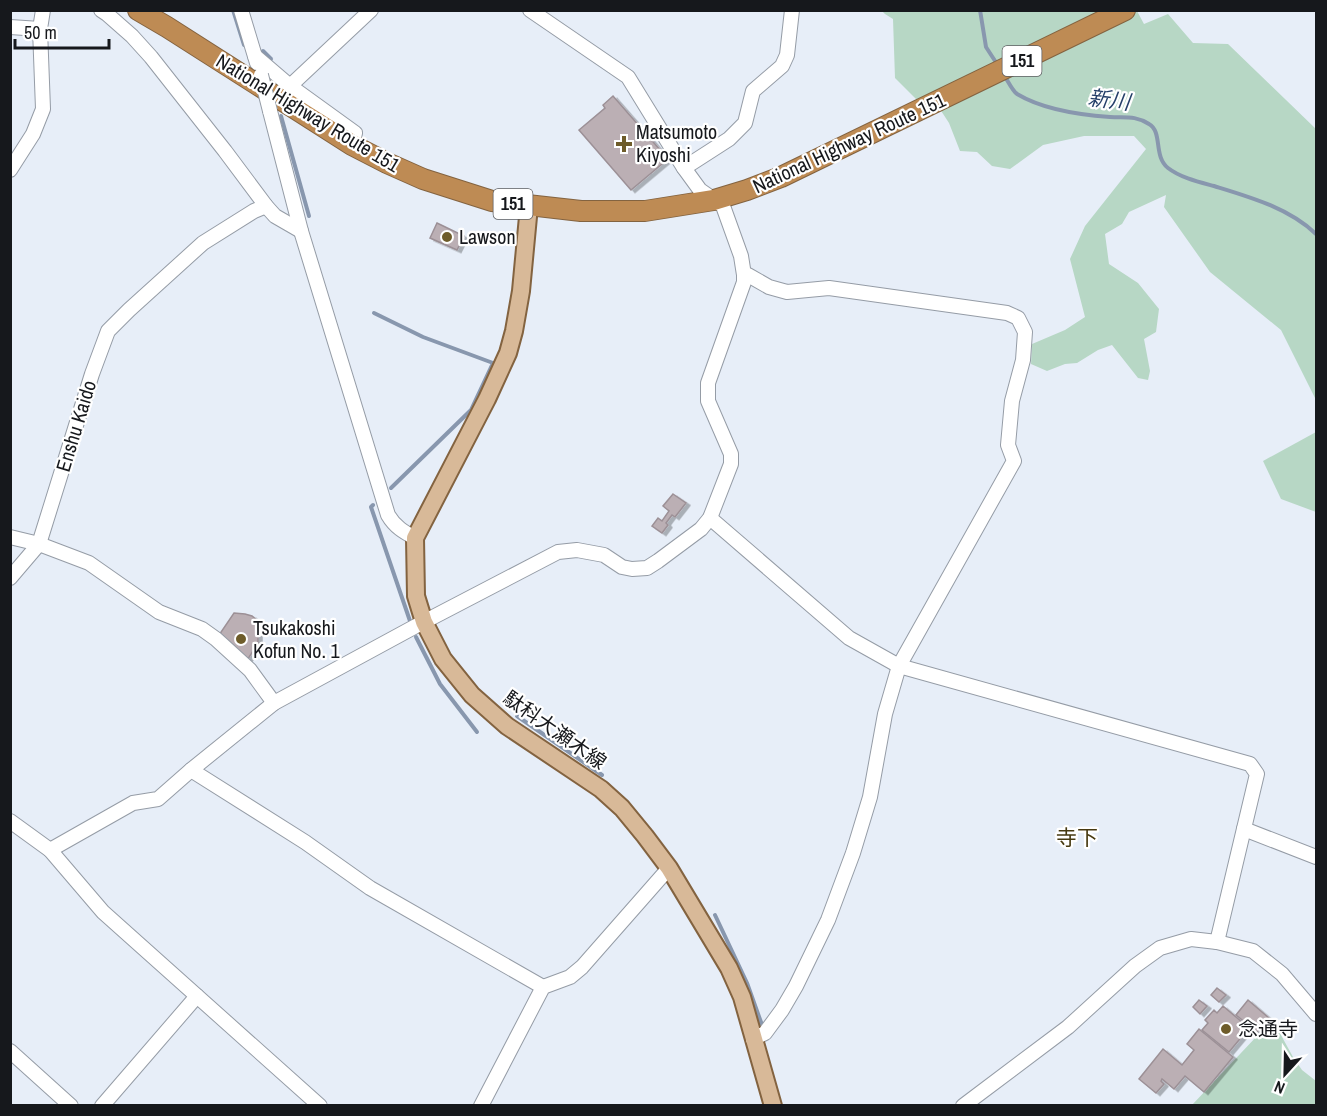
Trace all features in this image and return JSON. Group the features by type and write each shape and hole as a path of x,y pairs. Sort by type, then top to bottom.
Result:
{"highway":[{"name":"National Highway Route 151","path":"138,10 352,145 396,167 455,191 492,201 581,211 645,211 714,200 747,190 781,177 1125,10"}],"main road":[{"name":"駄科大瀬木線","path":"529,206 521,291 514,331 487,399 415,538 416,596 424,622 443,659 472,695 507,726 601,789 622,808 669,868 729,968 742,998 773,1106"}],"street":[{"path":"10,170 33,135 44,109 40,28 43,10"},
{"path":"101,10 132,36 151,57 275,216 301,231"},
{"path":"241,10 261,75 301,231 388,515 403,532 415,538"},
{"path":"290,86 372,10"},
{"path":"50,850 133,803 158,799 274,703 558,552 577,550 604,555 622,567 632,569 647,567 701,529 710,518 731,464 731,454 708,401 708,383 744,282 741,256 723,206 700,190 628,77 530,10"},
{"path":"684,168 729,139 745,123 753,90 782,66 787,55 792,10"},
{"path":"10,27 40,28"},
{"path":"255,56 290,86 355,133 352,145"},
{"name":"Enshu Kaido","path":"10,578 39,544 92,374 108,331 203,243 254,210 266,206"},
{"path":"744,275 769,287 787,292 829,288 1007,313 1018,318 1025,332 1023,360 1012,401 1008,445 1014,461 899,666 885,714 870,797 828,920 782,1010 765,1033 753,1039"},
{"path":"710,518 849,638 899,666 1250,764 1257,774 1217,942"},
{"path":"10,537 39,544 89,563 159,612 202,629 250,670 274,703"},
{"path":"191,770 305,842 370,888 543,987"},
{"path":"10,821 50,850 103,912 320,1106"},
{"path":"1244,829 1317,857"},
{"path":"482,1106 543,987 570,976 582,967 669,868"},
{"path":"963,1106 1068,1028 1135,966 1160,948 1191,939 1217,942 1253,951 1282,974 1317,1014"},
{"path":"102,1106 197,996"},
{"path":"10,1051 71,1106"}],"green space":[{"path":"882,11 1137,11 1144,24 1168,14 1193,43 1228,44 1316,129 1316,400 1281,330 1210,272 1164,207 1166,195 1129,212 1122,224 1105,234 1109,264 1138,283 1159,309 1156,332 1144,339 1150,371 1148,380 1138,378 1112,345 1098,350 1077,363 1065,364 1047,371 1031,364 1032,344 1065,330 1085,317 1070,259 1085,226 1146,149 1134,136 1084,136 1043,145 1010,169 992,166 977,152 960,151 949,123 936,103 917,100 895,78 893,19"},
{"path":"1316,432 1316,512 1281,499 1263,461"},
{"path":"1276,1026 1302,1070 1316,1081 1316,1105 1192,1105 1257,1036"}],"building":[{"name":"Matsumoto Kiyoshi","path":"613,96 668,159 631,190 579,130 605,108 603,105"},
{"name":"Lawson","path":"437,223 464,236 457,250 430,238"},
{"path":"673,494 686,503 675,517 672,515 662,533 652,526 658,518 662,521 669,511 663,506"},
{"name":"Tsukakoshi Kofun No. 1","path":"234,613 252,616 262,625 258,634 258,643 248,659 219,635"},
{"path":"1217,988 1226,995 1219,1002 1211,995"},
{"path":"1199,1000 1207,1006 1200,1014 1193,1007"},
{"path":"1248,1000 1269,1018 1257,1032 1236,1015"},
{"name":"念通寺","path":"1223,1006 1249,1028 1229,1052 1202,1030 1208,1023 1205,1020 1214,1010 1217,1013"},
{"path":"1199,1029 1233,1057 1204,1092 1185,1076 1174,1089 1162,1079 1164,1084 1156,1093 1139,1079 1163,1049 1182,1065 1194,1050 1187,1044"}],"waterway":[{"path":"233,10 244,45"},
{"name":"新川","path":"980,10 986,47 997,64"},
{"path":"263,51 271,59"},
{"name":"新川","path":"1004,75 1017,94 1038,104 1074,113 1144,121 1156,133 1163,163 1168,168 1190,179 1268,204 1294,217 1316,234"},
{"path":"281,116 309,216"},
{"path":"374,313 423,337 493,363 471,410 391,488"},
{"path":"373,505 371,507 410,621"},
{"path":"416,637 440,684 477,732"},
{"path":"517,716 602,775"},
{"path":"715,915 747,983 762,1025"}],"place":[{"name":"Matsumoto Kiyoshi","path":"624,144"},
{"name":"Lawson","path":"447,237"},
{"name":"Tsukakoshi Kofun No. 1","path":"241,639"},
{"name":"念通寺","path":"1226,1029"}],"district":[{"name":"寺下","path":"1077,838"}]}
